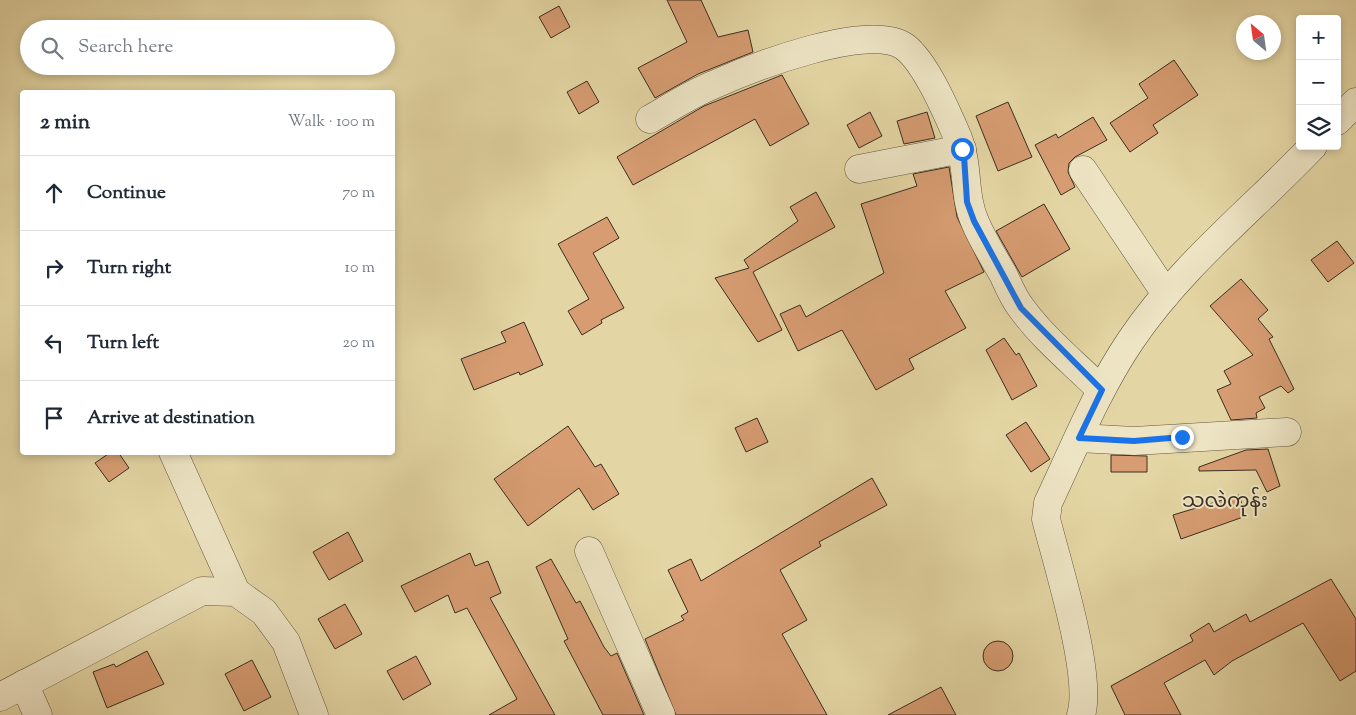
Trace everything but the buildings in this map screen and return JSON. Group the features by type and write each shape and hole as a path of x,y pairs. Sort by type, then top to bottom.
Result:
{"street":[{"path":"650,119 712,85 769,63 852,40 888,40 904,46 921,63 962,149 967,202 974,221 1021,308 1102,390"},
{"path":"1341,117 1356,102"},
{"path":"858,169 962,149"},
{"path":"1081,715 1084,704 1082,664 1046,519 1048,503 1102,390 1131,340 1166,294 1309,150"},
{"path":"1083,170 1166,294"},
{"path":"1079,438 1134,441 1287,432"},
{"path":"174,455 236,592 264,612 286,642 314,715"},
{"path":"590,551 661,715"},
{"path":"0,697 202,591 236,592"},
{"path":"24,684 38,715"}],"district":[{"name":"သလဲကုန်း","path":"1225,500"}],"route":[{"path":"962,149 967,179 967,202 974,221 1021,308 1102,390 1079,438 1134,441 1182,437"}]}
